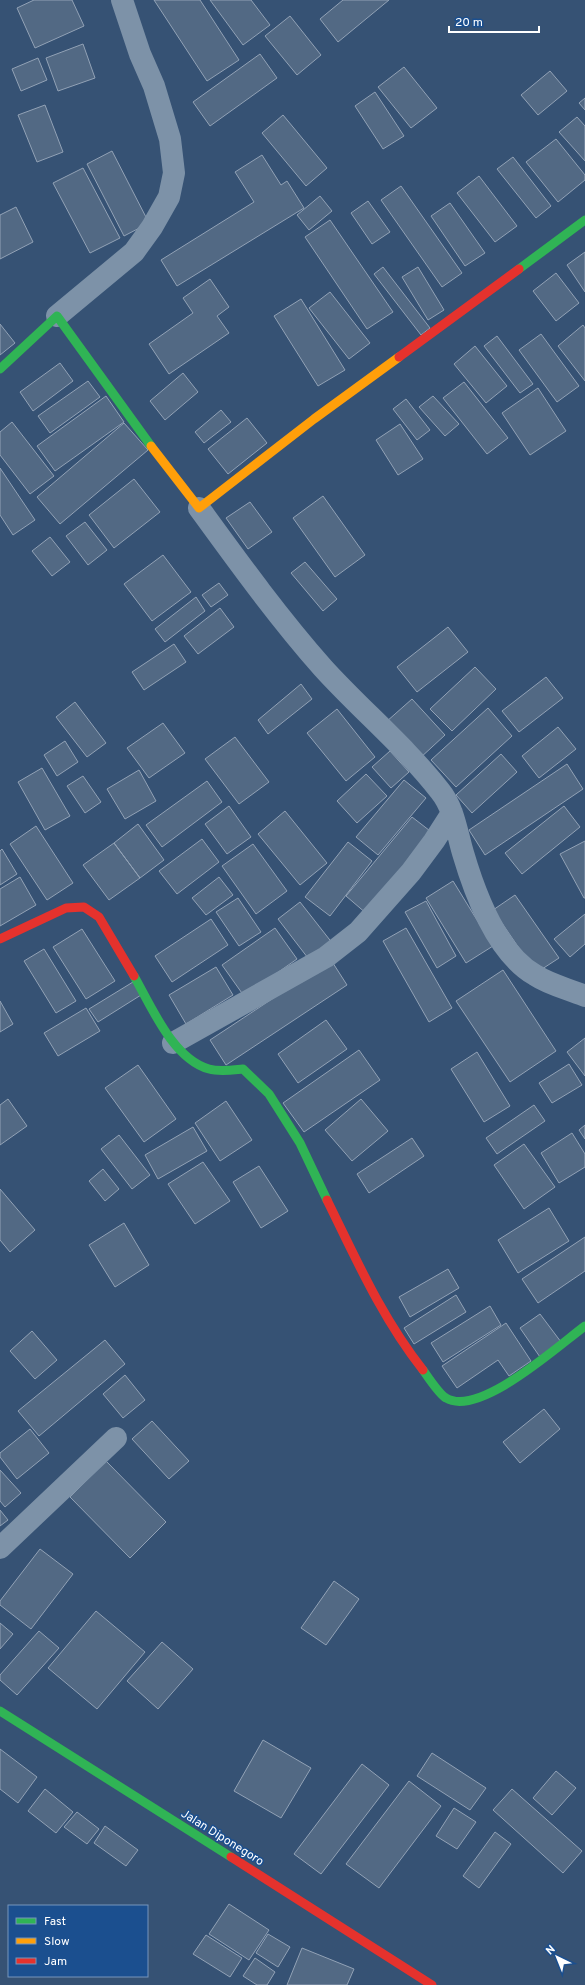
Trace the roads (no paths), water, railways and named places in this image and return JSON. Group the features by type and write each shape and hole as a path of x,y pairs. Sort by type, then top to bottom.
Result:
{"street":[{"path":"0,369 57,316 134,252 152,227 169,197 174,173 170,139 154,86 140,54 122,0"},
{"path":"199,508 314,419 585,220"},
{"path":"57,316 149,444 199,508 258,590 319,662 429,776 442,792 452,813 464,855 478,894 492,927 508,952 535,975 585,996"},
{"path":"173,1043 326,957 358,932 411,872 452,813"},
{"path":"0,939 66,908 76,905 92,910 99,917 173,1043 197,1064 210,1069 243,1069 269,1094 300,1143 375,1298 404,1345 445,1398 454,1402 462,1402 492,1393 516,1378 585,1326"},
{"path":"0,1548 116,1438"},
{"name":"Jalan Diponegoro","path":"0,1711 432,1985"}]}
